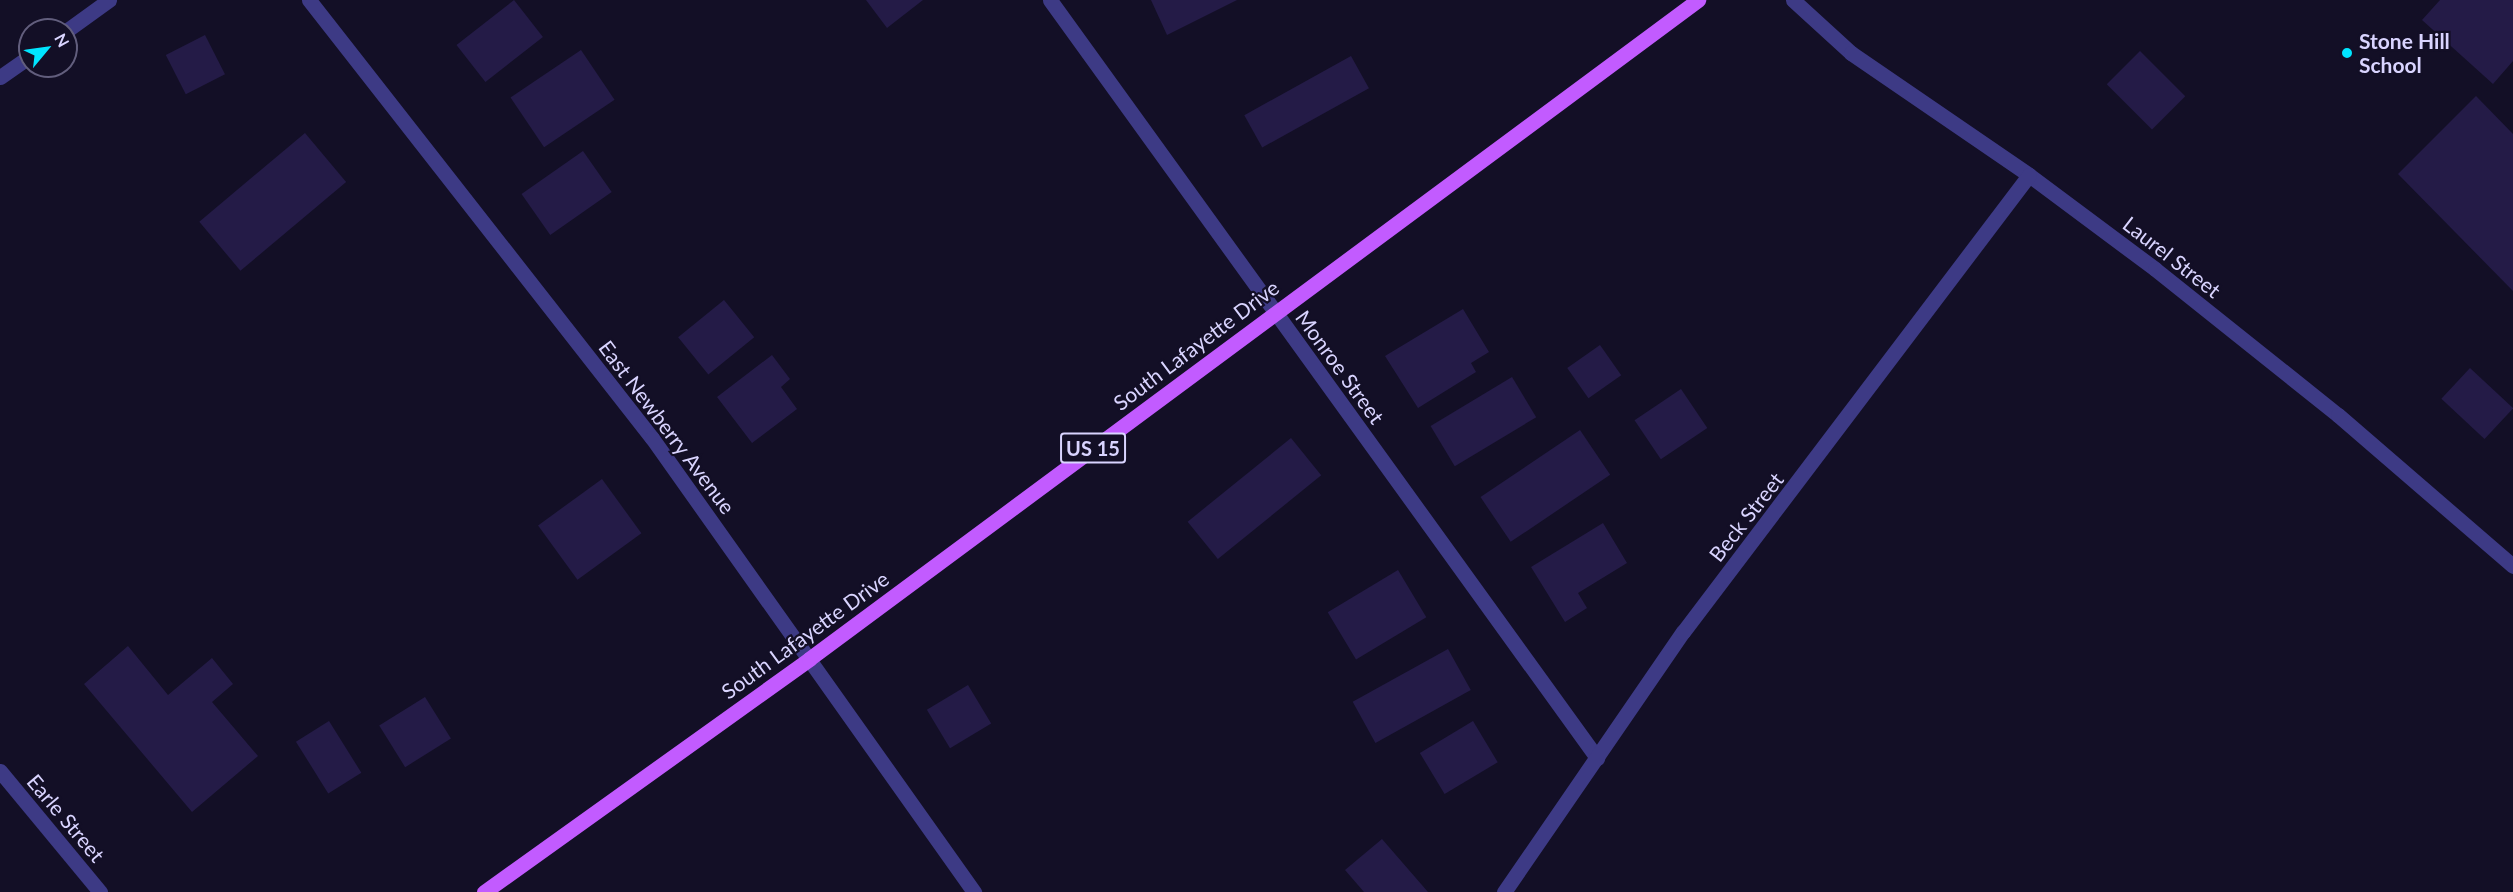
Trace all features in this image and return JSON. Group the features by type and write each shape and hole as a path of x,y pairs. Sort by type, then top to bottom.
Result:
{"main road":[{"name":"South Lafayette Drive","path":"483,892 809,659 1698,0"}],"street":[{"path":"78,22 109,0"},
{"name":"East Newberry Avenue","path":"309,0 652,438 974,892"},
{"name":"Monroe Street","path":"1050,0 1597,758"},
{"name":"Laurel Street","path":"1793,0 1851,53 2029,175 2338,415 2513,566"},
{"path":"0,77 18,64"},
{"name":"Beck Street","path":"1504,892 1683,632 2029,175"},
{"name":"Earle Street","path":"0,771 100,892"}],"building":[{"path":"514,0 543,37 485,82 456,45"},
{"path":"866,0 923,0 887,28"},
{"path":"1151,0 1237,0 1167,35"},
{"path":"2440,0 2513,0 2513,61 2493,84 2422,20"},
{"path":"205,35 225,74 186,94 166,55"},
{"path":"581,50 615,100 544,147 511,98"},
{"path":"2140,51 2185,96 2152,129 2107,84"},
{"path":"1351,56 1369,88 1262,148 1244,115"},
{"path":"2476,96 2513,134 2513,291 2398,174"},
{"path":"305,133 346,182 240,271 199,222"},
{"path":"583,151 612,192 550,235 522,194"},
{"path":"724,300 754,337 708,374 678,337"},
{"path":"1463,309 1489,352 1471,363 1476,372 1418,408 1385,356"},
{"path":"1600,345 1621,375 1588,398 1567,368"},
{"path":"772,355 790,379 781,387 797,409 752,443 717,397"},
{"path":"2470,368 2513,408 2485,439 2441,399"},
{"path":"1512,377 1536,417 1455,466 1431,426"},
{"path":"1681,389 1707,428 1661,459 1635,420"},
{"path":"1580,430 1610,475 1511,542 1481,497"},
{"path":"1291,438 1321,475 1218,559 1188,522"},
{"path":"602,479 641,533 577,580 538,525"},
{"path":"1603,523 1627,563 1578,593 1587,608 1565,622 1531,567"},
{"path":"1398,570 1426,617 1356,659 1328,612"},
{"path":"128,646 168,695 212,658 233,684 212,702 258,756 192,812 84,684"},
{"path":"1448,649 1471,690 1375,743 1353,702"},
{"path":"968,685 991,724 950,748 927,710"},
{"path":"425,697 451,739 405,767 379,726"},
{"path":"329,721 361,773 328,793 296,742"},
{"path":"1473,721 1498,762 1445,794 1420,753"},
{"path":"1382,839 1428,892 1364,892 1345,870"}],"place":[{"name":"Stone Hill School","path":"2347,53"}]}
